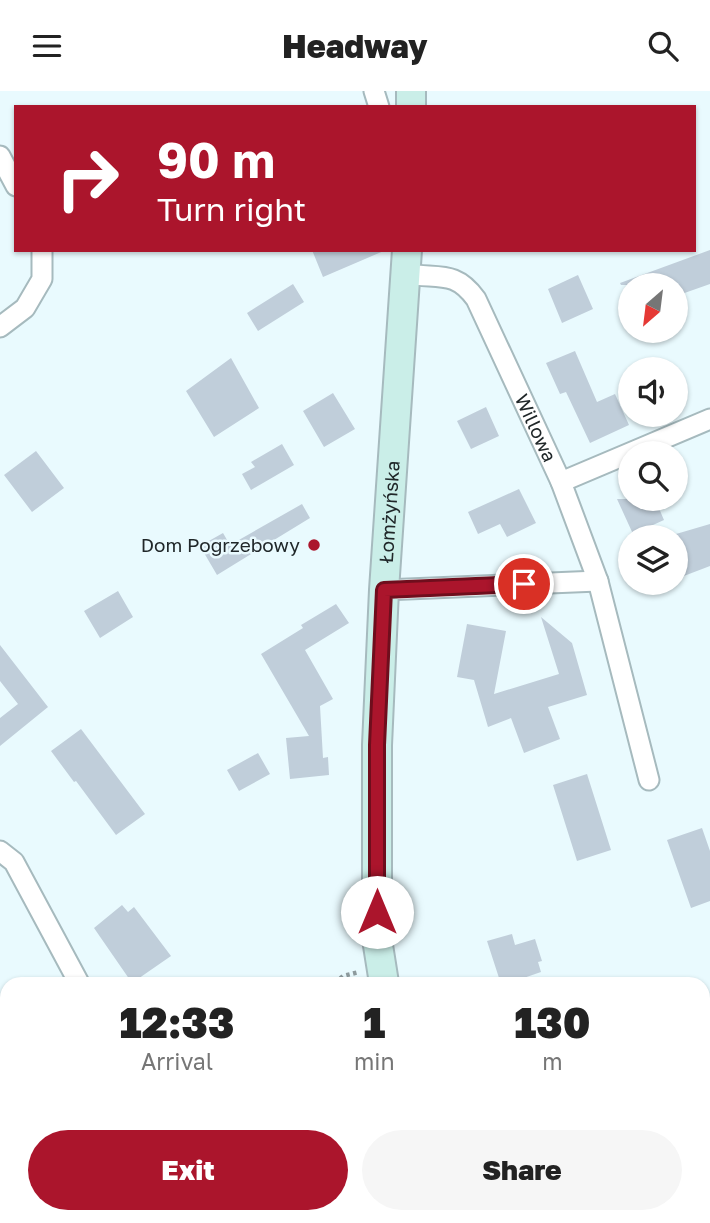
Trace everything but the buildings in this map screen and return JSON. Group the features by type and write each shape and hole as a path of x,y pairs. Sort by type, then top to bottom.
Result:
{"main road":[{"name":"Łomżyńska","path":"383,977 377,939 377,745 384,590 407,262"}],"street":[{"path":"0,156 14,182"},
{"path":"0,327 25,308 42,279 42,252"},
{"name":"Willowa","path":"407,262 453,278 466,286 476,299 561,482 710,419"},
{"path":"561,482 598,581 649,780"},
{"path":"384,590 598,581"},
{"path":"0,851 14,862 76,977"}],"place":[{"name":"Dom Pogrzebowy","path":"314,545"}],"route":[{"path":"377,912 377,745 384,590 524,584"}]}
